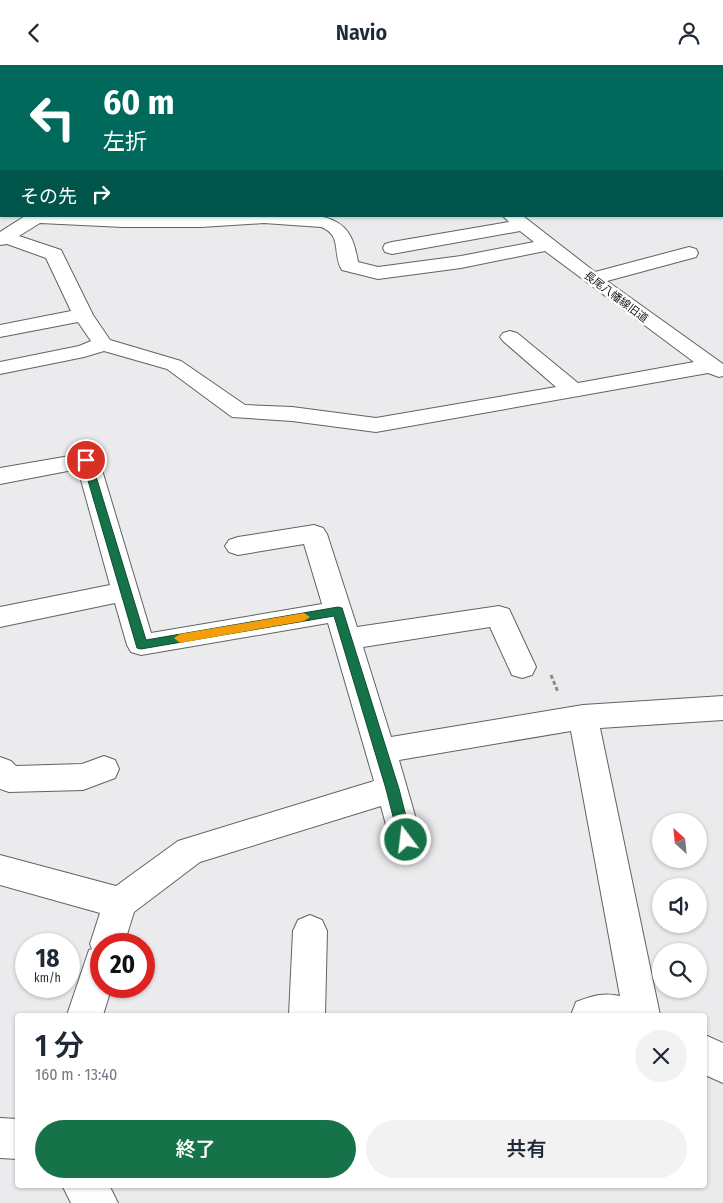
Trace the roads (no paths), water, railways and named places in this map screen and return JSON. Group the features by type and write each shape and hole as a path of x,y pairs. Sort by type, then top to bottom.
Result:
{"street":[{"path":"3,239 36,217 123,222 264,218 323,222 334,226 346,244 349,266 378,273 461,262 550,245"},
{"path":"392,247 456,239 518,221"},
{"name":"長尾八幡線旧道","path":"518,221 592,279 716,370"},
{"path":"0,368 84,351 93,328 54,254 3,239"},
{"path":"592,279 690,253"},
{"path":"0,331 93,328 174,365 240,412 292,414 376,425 573,390 716,370"},
{"path":"510,337 573,390"},
{"path":"0,477 86,460 141,645 338,611"},
{"path":"238,546 314,534 381,751 406,840"},
{"path":"0,617 125,591"},
{"path":"347,639 499,616 522,667"},
{"path":"381,751 577,718 723,708"},
{"path":"577,718 642,1013"},
{"path":"3,781 83,777 104,769"},
{"path":"110,933 120,903 190,851 392,789"},
{"path":"0,870 120,903"},
{"path":"307,1013 310,931"},
{"path":"86,1013 90,998"},
{"path":"598,1013 608,1011 618,1013"},
{"path":"707,1055 723,1064"},
{"path":"0,1138 15,1139"},
{"path":"85,1188 98,1203"}]}
